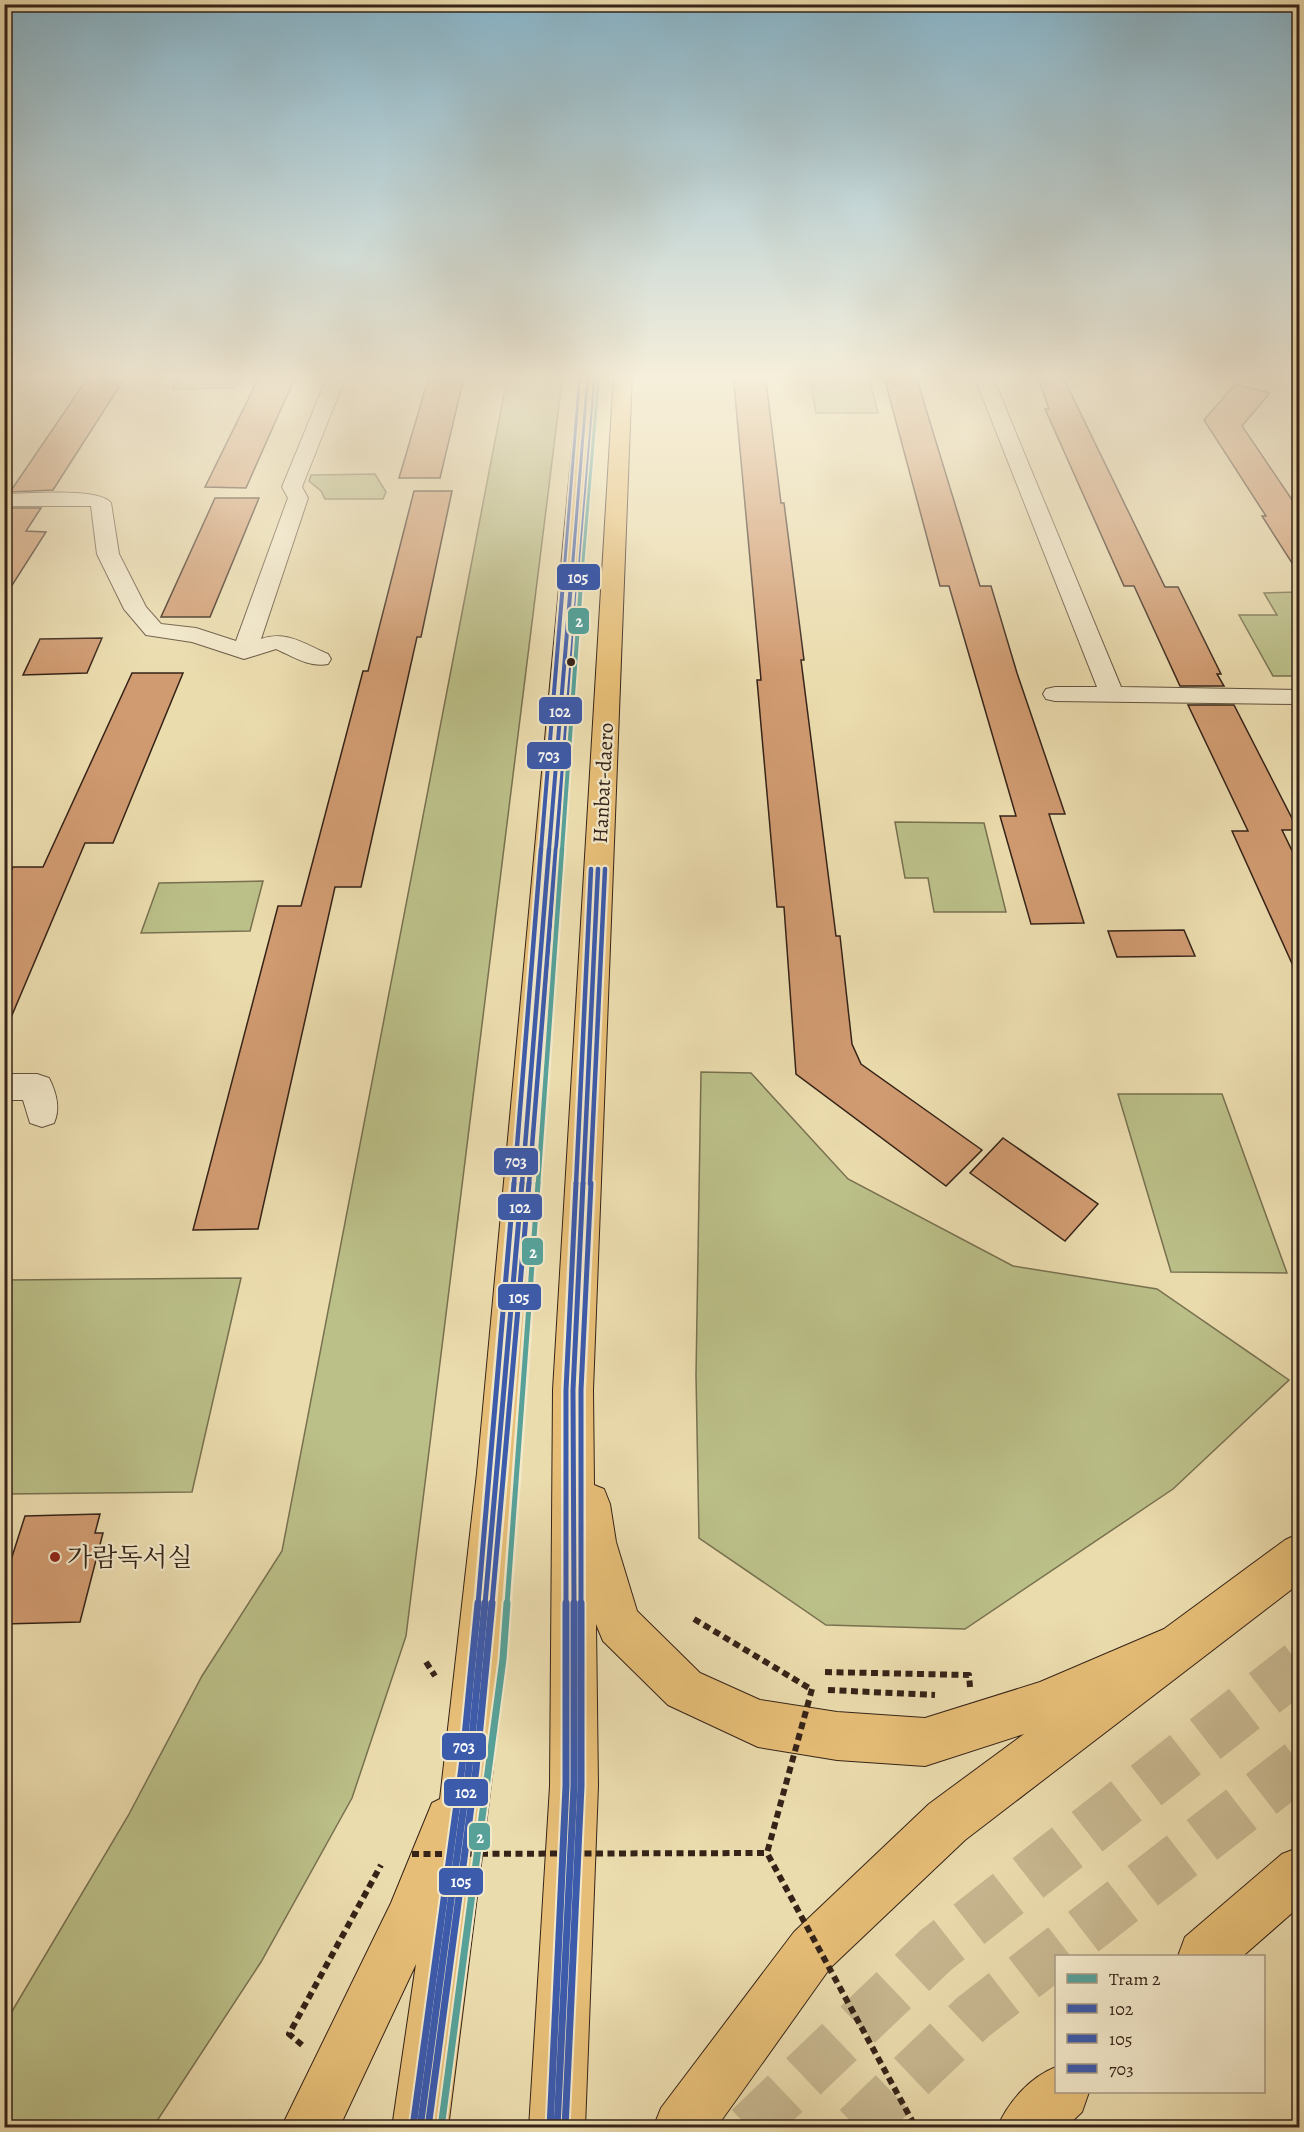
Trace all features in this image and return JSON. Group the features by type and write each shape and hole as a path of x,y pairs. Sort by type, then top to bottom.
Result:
{"main road":[{"path":"420,2127 469,1768 498,1473 580,472"},
{"name":"Hanbat-daero","path":"557,2127 574,1786 573,1390 617,472"},
{"path":"573,1390 594,1542 620,1625 684,1689 758,1723 837,1736 925,1742 1041,1705 1186,1643"},
{"path":"681,2127 812,1950 946,1822 1186,1643 1299,1555"},
{"path":"309,2127 411,1918 469,1768"},
{"path":"1205,1955 1299,1872"},
{"path":"1025,2127 1060,2093"}],"lane":[{"path":"244,652 298,498 292,487 298,472"},
{"path":"1022,472 1112,694"},
{"path":"4,500 93,499 101,503 108,554 136,609 154,630 196,635 244,652 277,641 319,659"},
{"path":"1055,694 1299,697"},
{"path":"4,1087 37,1087 42,1113"}],"path":[{"path":"694,1618 812,1689 937,1695"},
{"path":"825,1672 969,1675 971,1697"},
{"path":"812,1689 767,1853 916,2127"},
{"path":"412,1854 767,1853"}],"green space":[{"path":"489,472 551,472 406,1636 352,1798 261,1962 153,2127 5,2127 5,2023 128,1816 202,1676 282,1551"},
{"path":"375,474 386,492 383,499 325,499 321,491 309,481 311,475"},
{"path":"1299,592 1299,676 1273,676 1239,615 1277,615 1264,593"},
{"path":"895,822 984,823 1006,912 934,912 928,878 905,878"},
{"path":"263,881 250,931 141,933 159,883"},
{"path":"701,1072 751,1073 848,1179 1013,1266 1157,1289 1289,1380 1173,1489 965,1629 826,1625 699,1538 696,1375"},
{"path":"1118,1094 1222,1094 1287,1273 1171,1272"},
{"path":"241,1278 192,1492 5,1494 4,1288 7,1280"}],"building":[{"path":"23,472 64,472 53,490 10,492"},
{"path":"212,472 253,472 246,488 205,487"},
{"path":"401,472 441,472 440,478 399,478"},
{"path":"742,472 777,472 781,503 784,503 804,660 801,660 836,936 840,936 852,1044 861,1064 982,1150 946,1186 796,1074 784,907 777,907 757,680 761,680"},
{"path":"910,472 945,472 980,586 991,586 1017,673 1065,814 1049,814 1084,923 1031,924 1000,816 1016,816 949,586 940,586"},
{"path":"1073,472 1109,472 1165,587 1178,587 1221,674 1217,674 1224,686 1180,686 1134,586 1124,586"},
{"path":"1238,472 1274,472 1299,510 1299,574 1262,516 1266,516"},
{"path":"414,491 452,491 421,637 417,637 361,887 335,887 258,1229 193,1230 278,906 301,906 363,671 368,671"},
{"path":"215,498 259,498 210,617 161,617"},
{"path":"4,508 41,508 26,531 46,532 4,598"},
{"path":"102,638 87,673 23,675 40,639"},
{"path":"132,673 183,673 113,843 85,843 4,1034 4,886 13,867 43,867"},
{"path":"1188,705 1234,705 1298,830 1282,830 1299,865 1299,979 1232,831 1248,831"},
{"path":"1184,930 1195,956 1117,957 1108,931"},
{"path":"1003,1138 1098,1204 1065,1241 970,1173"},
{"name":"가람독서실","path":"100,1514 95,1533 103,1533 80,1622 4,1624 4,1582 25,1516"}],"tunnel":[{"path":"749,2128 936,1950 1300,1665"},
{"path":"857,2128 973,2017 1300,1764"}],"tram line":[{"name":"2","path":"441,2128 503,1659 590,472"}],"transit line":[{"name":"703","path":"413,2127 462,1767 491,1472 572,472"},
{"name":"102","path":"420,2128 469,1768 498,1473 580,472"},
{"name":"105","path":"428,2128 476,1769 505,1474 587,472"},
{"name":"703","path":"550,2128 566,1786 566,1390 591,869"},
{"name":"102","path":"557,2128 574,1786 573,1390 598,869"},
{"name":"105","path":"565,2128 581,1786 581,1390 605,869"}],"place":[{"name":"가람독서실","path":"55,1557"}]}
